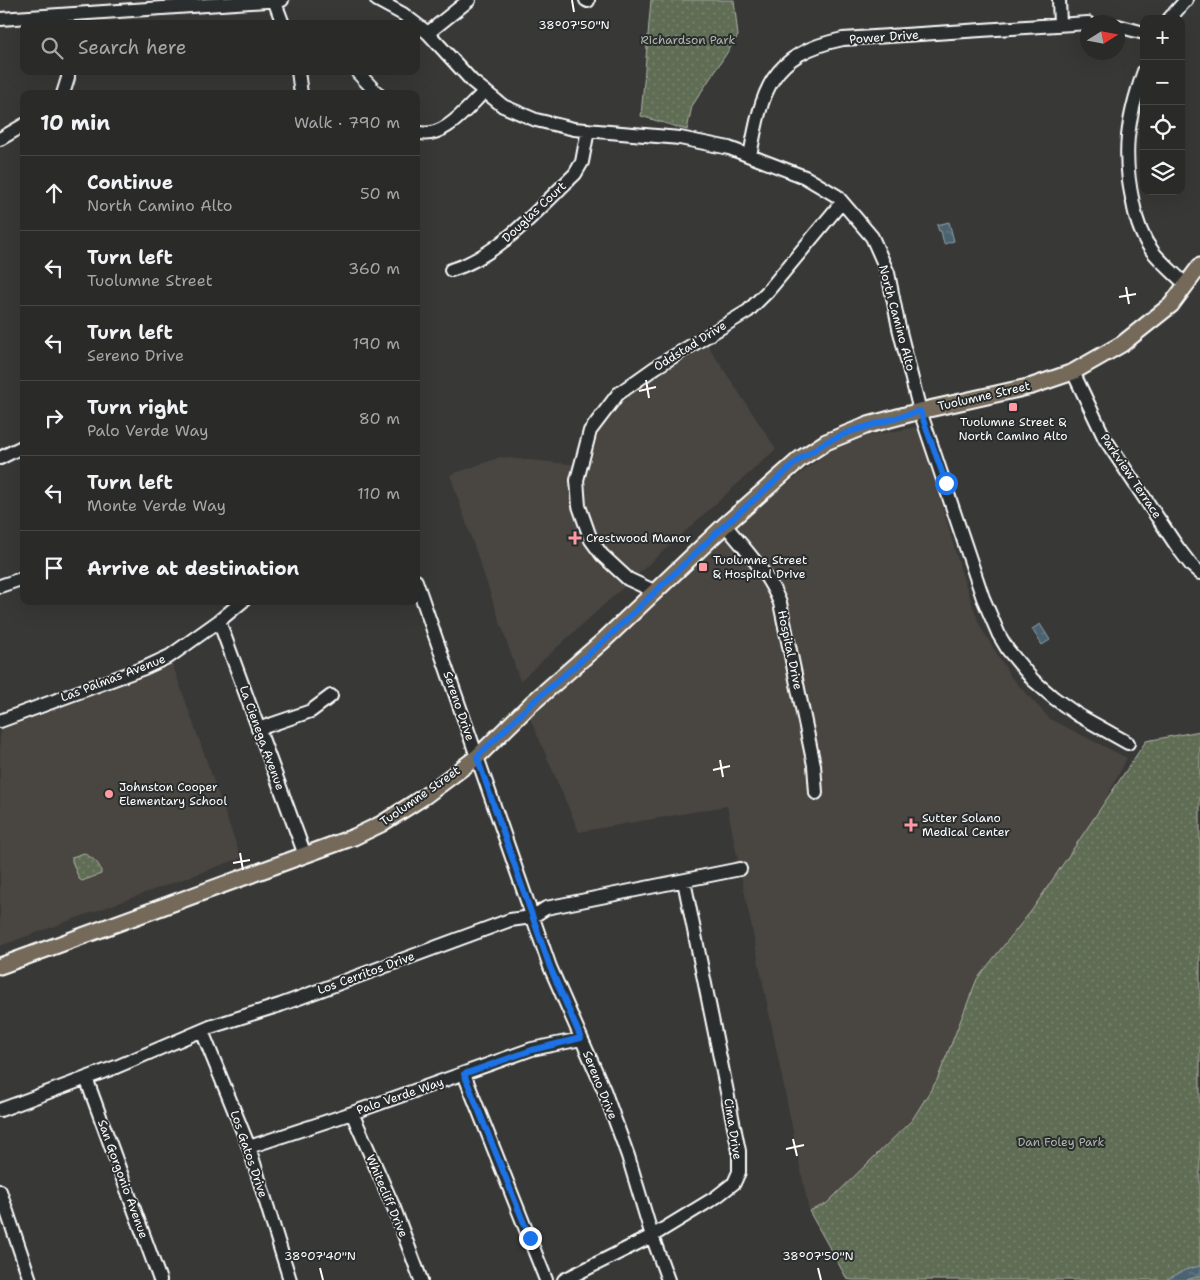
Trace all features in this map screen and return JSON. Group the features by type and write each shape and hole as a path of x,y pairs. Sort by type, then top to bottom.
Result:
{"main road":[{"name":"Tuolumne Street","path":"0,966 354,838 381,824 425,796 477,757 531,704 604,641 725,525 800,459 826,442 868,425 920,411 1032,386 1073,372 1122,344 1171,305 1200,266"}],"street":[{"path":"0,19 68,19 277,0 282,20"},
{"name":"North Camino Alto","path":"377,0 411,20"},
{"path":"428,32 469,0"},
{"path":"1059,0 1060,24"},
{"path":"1173,15 1186,0"},
{"name":"Power Drive","path":"750,156 757,119 766,91 774,77 792,58 822,44 843,40 1080,23"},
{"name":"North Camino Alto","path":"420,26 428,32 472,81 485,92 503,106 536,120 574,129 680,138 729,148 805,177 837,196 872,236 888,273 899,328 920,411 983,598 999,636 1033,680 1054,698 1078,715 1128,743"},
{"path":"1125,28 1140,32"},
{"path":"64,90 68,75"},
{"path":"299,75 301,90"},
{"path":"360,75 374,90"},
{"path":"1140,85 1130,120 1126,151 1129,187 1135,216 1144,238 1153,252 1186,285"},
{"path":"420,132 437,132 448,125 485,92"},
{"path":"0,139 20,127"},
{"name":"Douglas Court","path":"451,270 467,265 500,245 575,174 582,162 588,130"},
{"name":"Oddstad Drive","path":"656,592 628,579 602,555 591,540 578,506 576,480 590,430 618,394 656,367 748,311 768,291 842,202"},
{"name":"Parkview Terrace","path":"1073,372 1105,439 1178,548 1200,573"},
{"path":"0,458 20,448"},
{"name":"Hospital Drive","path":"725,525 763,572 780,602 814,765 816,793"},
{"path":"0,586 20,579"},
{"name":"Sereno Drive","path":"420,593 550,967 604,1090 628,1156 652,1236 668,1280"},
{"name":"Las Palmas Avenue","path":"0,721 144,668 170,656 238,605"},
{"name":"La Cienega Avenue","path":"219,621 305,855"},
{"path":"258,729 311,711 331,696"},
{"name":"Los Cerritos Drive","path":"0,1110 86,1078 202,1031 280,1005 510,920 532,917 546,908 740,869"},
{"name":"Cima Drive","path":"564,1280 652,1236 716,1197 734,1183 738,1172 739,1151 684,881"},
{"name":"Los Gatos Drive","path":"202,1031 248,1147 290,1280"},
{"name":"Palo Verde Way","path":"248,1147 532,1050 581,1038"},
{"path":"464,1074 546,1280"},
{"name":"San Gorgonio Avenue","path":"86,1078 160,1280"},
{"name":"Whitecliff Drive","path":"352,1113 394,1208 421,1280"},
{"path":"0,1191 30,1280"}],"shaded area":[{"name":"Crestwood Manor","path":"707,344 776,449 520,681 450,475 500,457 589,466 600,429 619,405 645,383"},
{"name":"Sutter Solano Medical Center","path":"916,427 926,450 962,574 980,626 1011,677 1050,719 1127,758 1096,819 1032,910 977,979 937,1080 912,1120 826,1204 809,1211 727,806 579,832 529,716 691,571 757,507 830,451 867,436"},
{"name":"Johnston Cooper Elementary School","path":"171,660 241,858 0,946 0,730 121,685"}],"green space":[{"name":"Richardson Park","path":"651,0 734,0 738,36 692,106 687,130 641,116"},
{"name":"Dan Foley Park","path":"1200,731 1200,1280 847,1279 809,1211 826,1204 912,1120 937,1080 977,979 1032,910 1146,741"},
{"path":"84,853 98,864 101,874 82,881 79,879 72,857"}],"water":[{"path":"949,222 954,241 944,244 941,231 939,231 937,225"},
{"path":"1040,624 1050,640 1042,645 1032,629"},
{"path":"1200,1266 1200,1276 1186,1280 1166,1280 1185,1270"}],"place":[{"name":"Tuolumne Street & North Camino Alto","path":"1013,407"},
{"name":"Crestwood Manor","path":"575,538"},
{"name":"Tuolumne Street & Hospital Drive","path":"703,567"},
{"name":"Johnston Cooper Elementary School","path":"109,794"},
{"name":"Sutter Solano Medical Center","path":"911,825"}],"route":[{"path":"530,1238 464,1074 532,1050 581,1038 550,967 477,757 531,704 607,638 725,525 800,459 826,442 868,425 920,411 946,483"}]}
